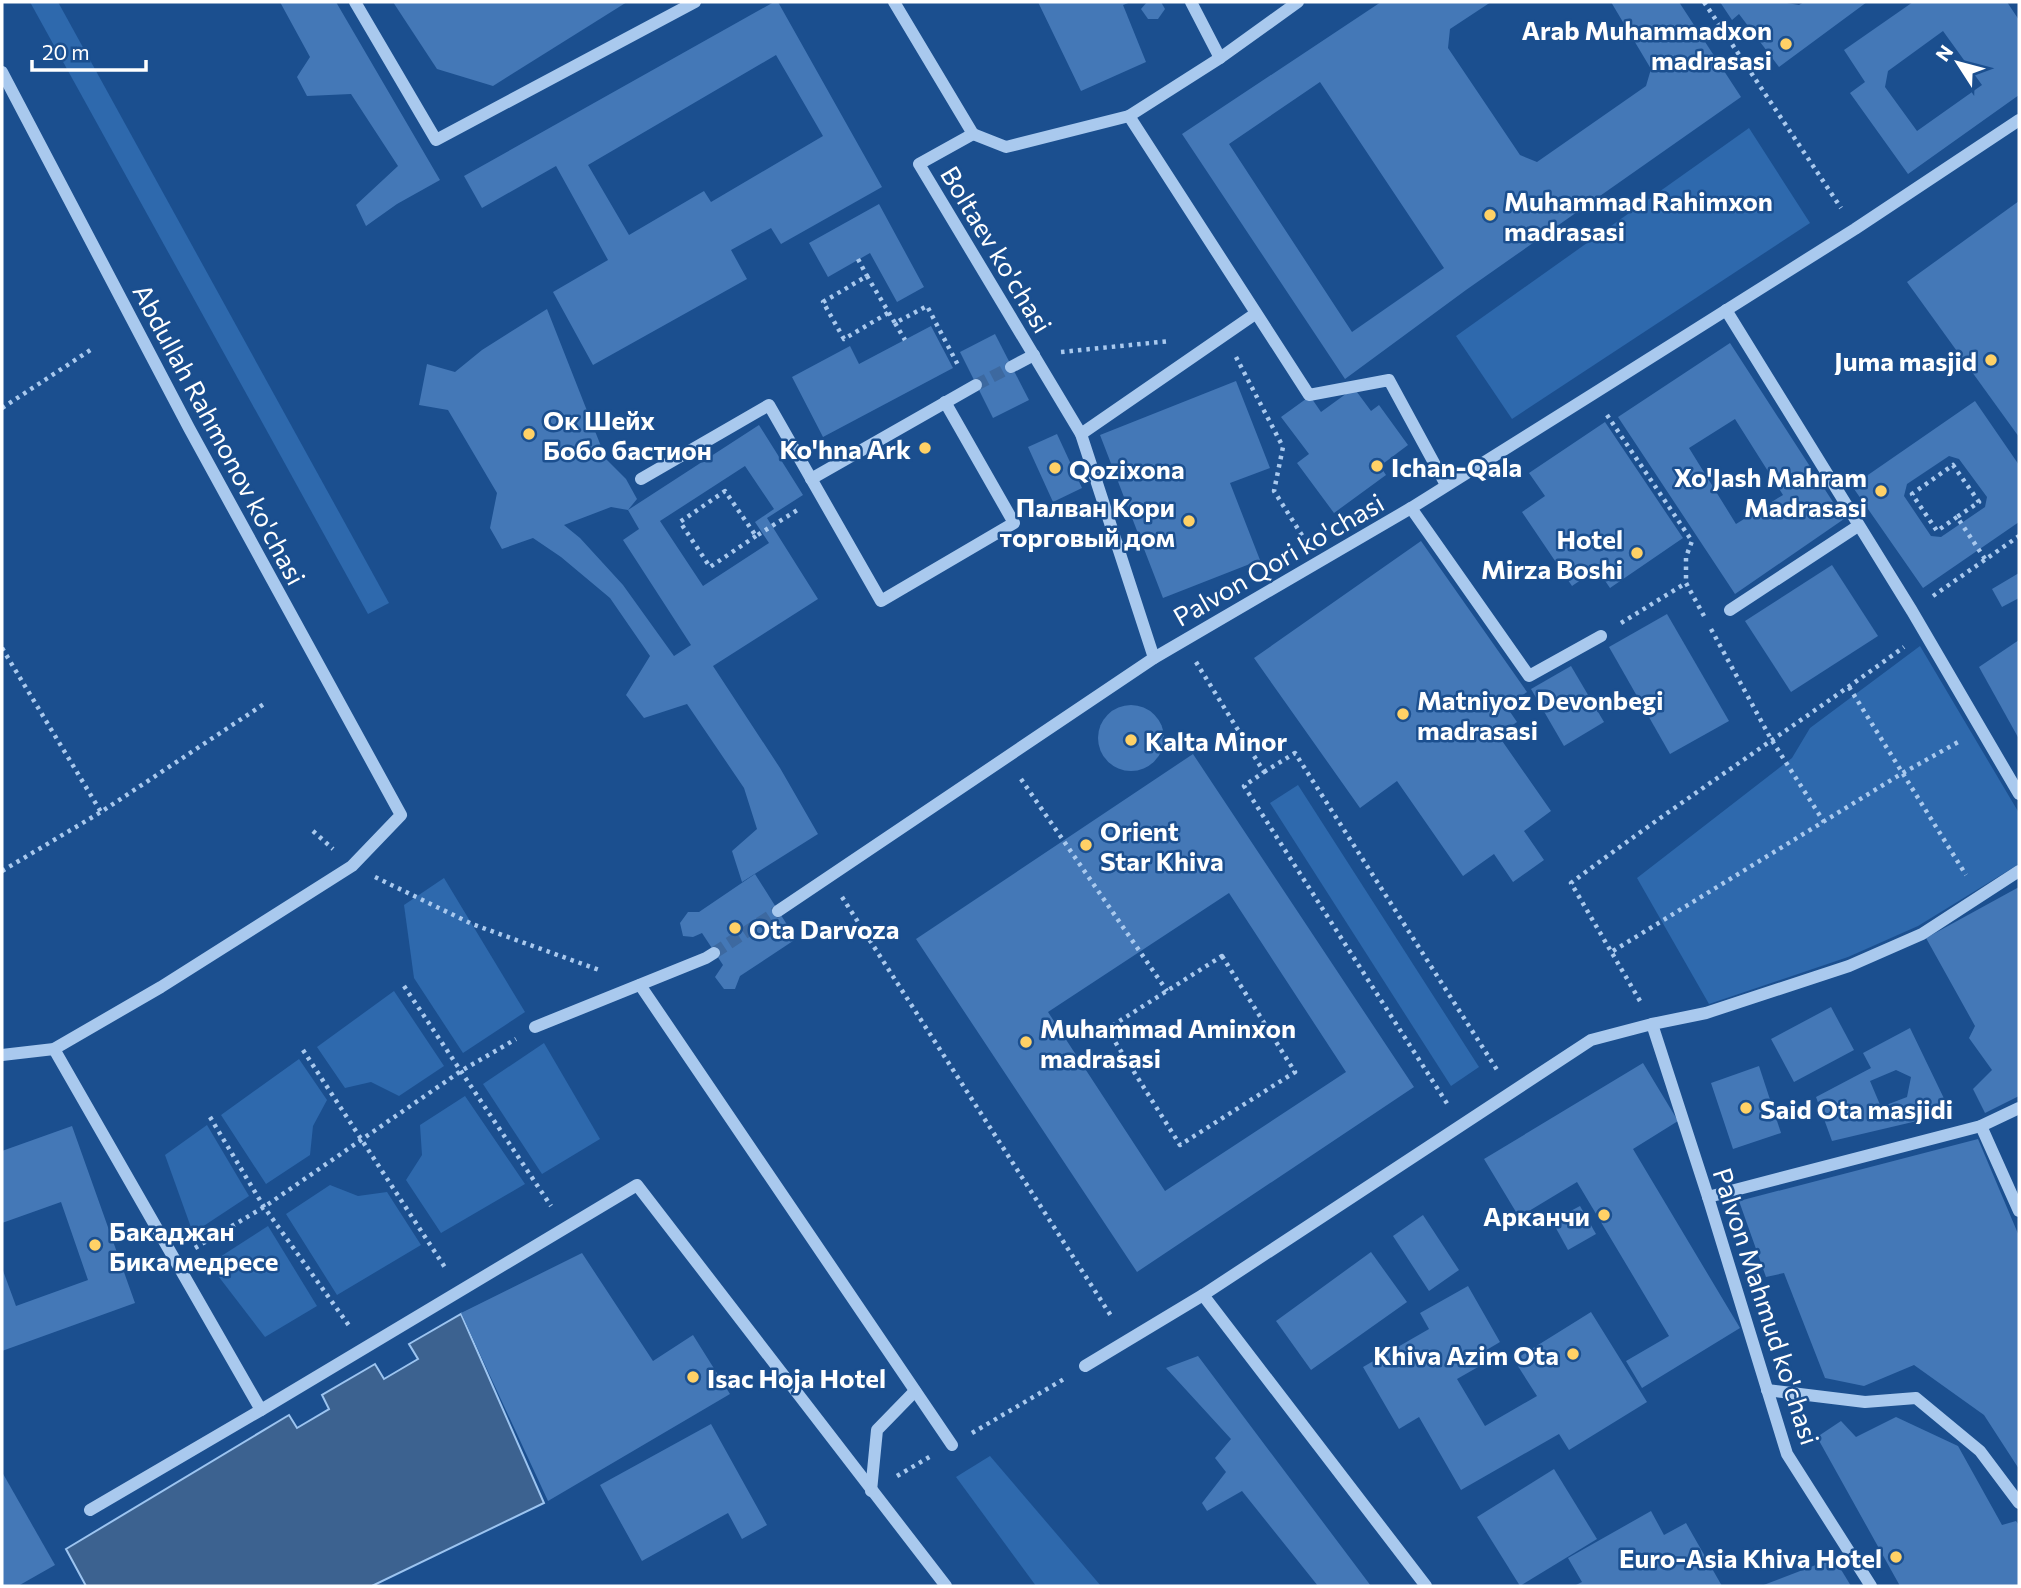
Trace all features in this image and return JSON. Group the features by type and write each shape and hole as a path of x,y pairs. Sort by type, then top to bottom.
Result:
{"street":[{"path":"355,2 436,140 695,2"},
{"name":"Boltaev ko'chasi","path":"894,2 973,134 919,164 1081,434 1154,658"},
{"path":"1191,2 1220,58"},
{"path":"973,134 1006,147 1129,116 1220,58 1298,2"},
{"name":"Abdullah Rahmonov ko'chasi","path":"2,72 189,428 401,815 352,866"},
{"path":"1129,116 1309,396 1388,380 1446,485"},
{"name":"Palvon Qori ko'chasi","path":"778,911 1154,658 1410,508 1855,229 2019,120"},
{"path":"1726,310 1925,632 2019,794"},
{"path":"1081,434 1255,314"},
{"path":"1012,367 1034,355"},
{"path":"811,479 973,386"},
{"path":"641,479 769,405 881,601 1014,523 945,402"},
{"path":"1410,508 1529,676 1601,636"},
{"path":"1730,610 1858,526"},
{"path":"2,1055 54,1049 161,987 352,866"},
{"path":"1085,1366 1203,1296 1591,1040 1706,1013 1849,966 1922,934 2019,871"},
{"path":"535,1027 714,953"},
{"path":"640,985 952,1445"},
{"name":"Palvon Mahmud ko'chasi","path":"1652,1024 1787,1454 1871,1586"},
{"path":"54,1049 261,1410"},
{"path":"1708,1197 1981,1126 2019,1108"},
{"path":"1981,1126 2019,1211"},
{"path":"90,1510 637,1185 946,1586"},
{"path":"1203,1296 1426,1586"},
{"path":"1767,1390 1865,1402 1916,1398 1979,1451 2019,1503"},
{"path":"872,1490 877,1430 915,1391"}],"path":[{"path":"1703,2 1855,229"},
{"path":"858,260 905,340"},
{"path":"867,276 823,302 844,339 888,313"},
{"path":"895,323 927,306 973,386"},
{"path":"1034,355 1224,335 1283,447 1274,491 1318,561"},
{"path":"2,408 92,349"},
{"path":"1608,416 1692,541 1686,557 1686,583 1771,739 1824,822"},
{"path":"1953,465 1979,502 1957,517 1937,531 1912,494 1953,465"},
{"path":"756,536 725,491 680,522 710,567 821,496"},
{"path":"1957,517 1985,559"},
{"path":"1945,587 2019,536"},
{"path":"1601,636 1686,583"},
{"path":"1652,1024 1613,951 1572,883 1925,632"},
{"path":"2,648 101,812"},
{"path":"1210,687 1264,772"},
{"path":"1849,687 1979,897"},
{"path":"2,871 101,812 267,702"},
{"path":"1613,951 1901,774 1982,729"},
{"path":"1462,1127 1244,786 1264,772 1295,753 1512,1094"},
{"path":"1007,758 1167,992"},
{"path":"313,831 352,866 472,924 640,985"},
{"path":"830,877 1099,1298"},
{"path":"1222,956 1295,1072 1180,1145 1107,1029 1167,992 1222,956"},
{"path":"404,986 566,1228"},
{"path":"173,1260 264,1207 460,1071 535,1027"},
{"path":"303,1050 460,1290"},
{"path":"210,1117 264,1207 365,1347"}],"shaded area":[{"path":"30,2 58,2 389,603 368,614"},
{"path":"1749,128 1810,223 1512,419 1456,336"},
{"path":"1920,646 2019,813 2019,864 1918,926 1848,957 1709,1004 1637,878 1792,758 1810,728"},
{"path":"1298,785 1479,1067 1451,1086 1270,803"},
{"path":"444,878 525,1012 463,1053 414,978 404,905"},
{"path":"394,991 444,1066 399,1096 371,1082 345,1088 317,1047"},
{"path":"544,1043 600,1139 542,1174 483,1084"},
{"path":"299,1059 327,1100 313,1126 310,1155 266,1184 221,1115"},
{"path":"465,1096 525,1184 441,1233 406,1180 422,1155 420,1125"},
{"path":"207,1125 249,1196 193,1233 165,1155"},
{"path":"330,1185 358,1196 387,1192 421,1245 337,1295 286,1214"},
{"path":"268,1226 317,1306 265,1337 209,1264"},
{"path":"461,1314 544,1503 372,1586 86,1586 66,1549 289,1415 297,1428 329,1409 322,1395 375,1364 384,1379 418,1359 409,1344"},
{"path":"990,1456 1101,1586 1036,1586 956,1477"}],"building":[{"path":"280,2 336,2 440,180 397,204 366,226 356,205 398,166 351,94 307,96 297,77 310,57"},
{"path":"393,2 627,2 493,86 437,69"},
{"path":"778,2 882,187 781,244 771,228 731,250 747,279 593,365 553,292 608,260 556,166 482,208 464,176","holes":["776,55 823,136 711,202 704,191 629,235 588,165"]},
{"path":"1038,2 1131,2 1123,5 1146,62 1081,91"},
{"path":"1147,2 1161,2 1165,9 1158,19 1148,19 1141,9"},
{"name":"Muhammad Rahimxon madrasasi","path":"1381,2 1491,2 1450,29 1448,48 1520,155 1537,162 1646,86 1651,69 1611,2 1679,2 1741,97 1466,290 1345,379 1182,134","holes":["1320,82 1444,268 1352,332 1229,144"]},
{"name":"Arab Muhammadxon madrasasi","path":"1720,2 1781,2 1799,5 1804,2 1867,2 1779,67 1739,14 1732,20"},
{"path":"1913,2 2007,2 2019,20 2019,95 1908,174 1850,93 1865,82 1844,50","holes":["1943,31 1982,85 1917,131 1885,87 1888,71"]},
{"name":"Juma masjid","path":"2019,201 2019,437 1907,282"},
{"path":"879,204 924,287 897,302 870,253 828,277 809,243"},
{"path":"547,309 606,459 626,479 637,499 628,510 759,425 803,495 767,518 818,599 713,666 780,768 818,834 742,882 732,851 757,829 744,788 687,704 644,718 626,695 650,656 610,598 561,557 533,538 502,549 490,528 497,493 448,410 419,405 427,364 455,372 482,350","holes":["745,466 774,509 755,522 769,543 703,586 660,521","611,507 628,510 639,529 623,540 691,645 674,656 623,585 580,538 564,525"]},
{"path":"931,326 953,368 823,437 792,377 850,346 859,364"},
{"path":"995,334 1029,400 993,418 960,352"},
{"path":"1730,343 1844,519 1735,594 1618,417","holes":["1735,419 1783,495 1736,524 1689,448"]},
{"name":"Палван Кори торговый дом","path":"1236,381 1270,468 1230,483 1260,560 1163,598 1100,435"},
{"path":"1354,388 1371,411 1379,405 1408,445 1380,466 1386,475 1334,513 1297,463 1309,454 1281,417 1310,396 1321,412"},
{"name":"Xo'Jash Mahram Madrasasi","path":"1975,401 2019,465 2019,522 1923,588 1852,486","holes":["1949,456 1959,459 1987,497 1985,507 1941,537 1931,536 1904,496 1907,484"]},
{"path":"1605,422 1683,538 1610,588 1597,569 1572,586 1522,512 1545,496 1529,473"},
{"name":"Qozixona","path":"1057,434 1082,488 1053,502 1028,447"},
{"name":"Matniyoz Devonbegi madrasasi","path":"1421,541 1527,692 1506,706 1517,722 1498,735 1551,811 1524,831 1544,860 1513,882 1494,854 1463,876 1397,781 1360,808 1254,658"},
{"path":"1832,565 1878,636 1791,692 1745,621"},
{"path":"2019,573 2019,598 2002,607 1992,589"},
{"path":"1667,614 1729,721 1670,754 1609,647"},
{"path":"2019,640 2019,739 1979,667"},
{"path":"1571,666 1604,722 1564,746 1531,689"},
{"name":"Kalta Minor","path":"1125,705 1137,705 1149,710 1159,720 1164,738 1162,751 1149,766 1137,771 1125,771 1113,766 1103,756 1098,744 1098,732 1103,720 1113,710"},
{"name":"Muhammad Aminxon madrasasi","path":"1193,754 1414,1087 1137,1272 916,939","holes":["1229,893 1346,1072 1165,1191 1048,1012"]},
{"name":"Ota Darvoza","path":"755,874 796,939 740,976 735,989 724,989 715,977 723,965 702,933 693,937 683,936 680,923 688,912 699,912"},
{"path":"2019,887 2019,1096 1985,1113 1973,1089 1992,1070 1969,1038 1975,1026 1926,938"},
{"path":"1831,1007 1854,1050 1794,1082 1771,1039"},
{"path":"1910,1028 1951,1113 1832,1141 1816,1097 1871,1068 1863,1053","holes":["1896,1070 1911,1077 1907,1097 1881,1107 1870,1081"]},
{"path":"1643,1063 1678,1121 1633,1149 1740,1328 1642,1388 1626,1361 1669,1336 1577,1182 1519,1217 1484,1159"},
{"name":"Said Ota masjidi","path":"1759,1066 1781,1133 1733,1149 1711,1083"},
{"name":"Бакаджан Бика медресе","path":"72,1126 135,1303 2,1351 2,1268 16,1306 88,1280 61,1202 2,1223 2,1151"},
{"path":"1978,1139 2019,1236 2019,1469 1984,1415 1914,1365 1864,1386 1825,1378 1784,1273 1766,1277 1739,1201"},
{"path":"1580,1206 1596,1234 1568,1250 1552,1221"},
{"path":"1423,1215 1459,1270 1429,1291 1393,1236"},
{"path":"1371,1252 1407,1302 1311,1370 1276,1321"},
{"path":"582,1253 653,1361 693,1335 730,1394 548,1501 461,1313"},
{"path":"1468,1286 1500,1342 1473,1358 1478,1367 1457,1379 1485,1426 1537,1396 1514,1360 1591,1312 1647,1402 1569,1450 1559,1434 1461,1490 1419,1417 1399,1429 1363,1367 1429,1329 1420,1313"},
{"path":"1198,1356 1371,1586 1318,1586 1242,1491 1207,1511 1202,1503 1226,1472 1215,1458 1231,1439 1166,1368"},
{"path":"1896,1417 1958,1446 2002,1525 2016,1521 2019,1525 2019,1586 1900,1586 1817,1437 1841,1421 1856,1437"},
{"path":"711,1424 767,1525 742,1539 728,1513 642,1561 600,1485"},
{"path":"1554,1469 1597,1539 1520,1586 1477,1517"},
{"path":"2,1472 55,1565 18,1586 2,1586"},
{"path":"1651,1511 1664,1535 1686,1523 1722,1586 1574,1586 1582,1582 1568,1558"},
{"path":"1834,1558 1851,1586 1761,1586"}],"tunnel":[{"path":"976,385 1011,367"},
{"path":"714,953 778,911"}],"place":[{"name":"Arab Muhammadxon madrasasi","path":"1786,44"},
{"name":"Muhammad Rahimxon madrasasi","path":"1490,215"},
{"name":"Juma masjid","path":"1991,360"},
{"name":"Ок Шейх Бобо бастион","path":"529,434"},
{"name":"Ko'hna Ark","path":"925,448"},
{"name":"Ichan-Qala","path":"1377,466"},
{"name":"Qozixona","path":"1055,468"},
{"name":"Xo'Jash Mahram Madrasasi","path":"1881,491"},
{"name":"Палван Кори торговый дом","path":"1189,521"},
{"name":"Hotel Mirza Boshi","path":"1637,553"},
{"name":"Matniyoz Devonbegi madrasasi","path":"1403,714"},
{"name":"Kalta Minor","path":"1131,740"},
{"name":"Orient Star Khiva","path":"1086,845"},
{"name":"Ota Darvoza","path":"735,928"},
{"name":"Muhammad Aminxon madrasasi","path":"1026,1042"},
{"name":"Said Ota masjidi","path":"1746,1108"},
{"name":"Арканчи","path":"1604,1215"},
{"name":"Бакаджан Бика медресе","path":"95,1245"},
{"name":"Khiva Azim Ota","path":"1573,1354"},
{"name":"Isac Hoja Hotel","path":"693,1377"},
{"name":"Euro-Asia Khiva Hotel","path":"1896,1557"}]}
